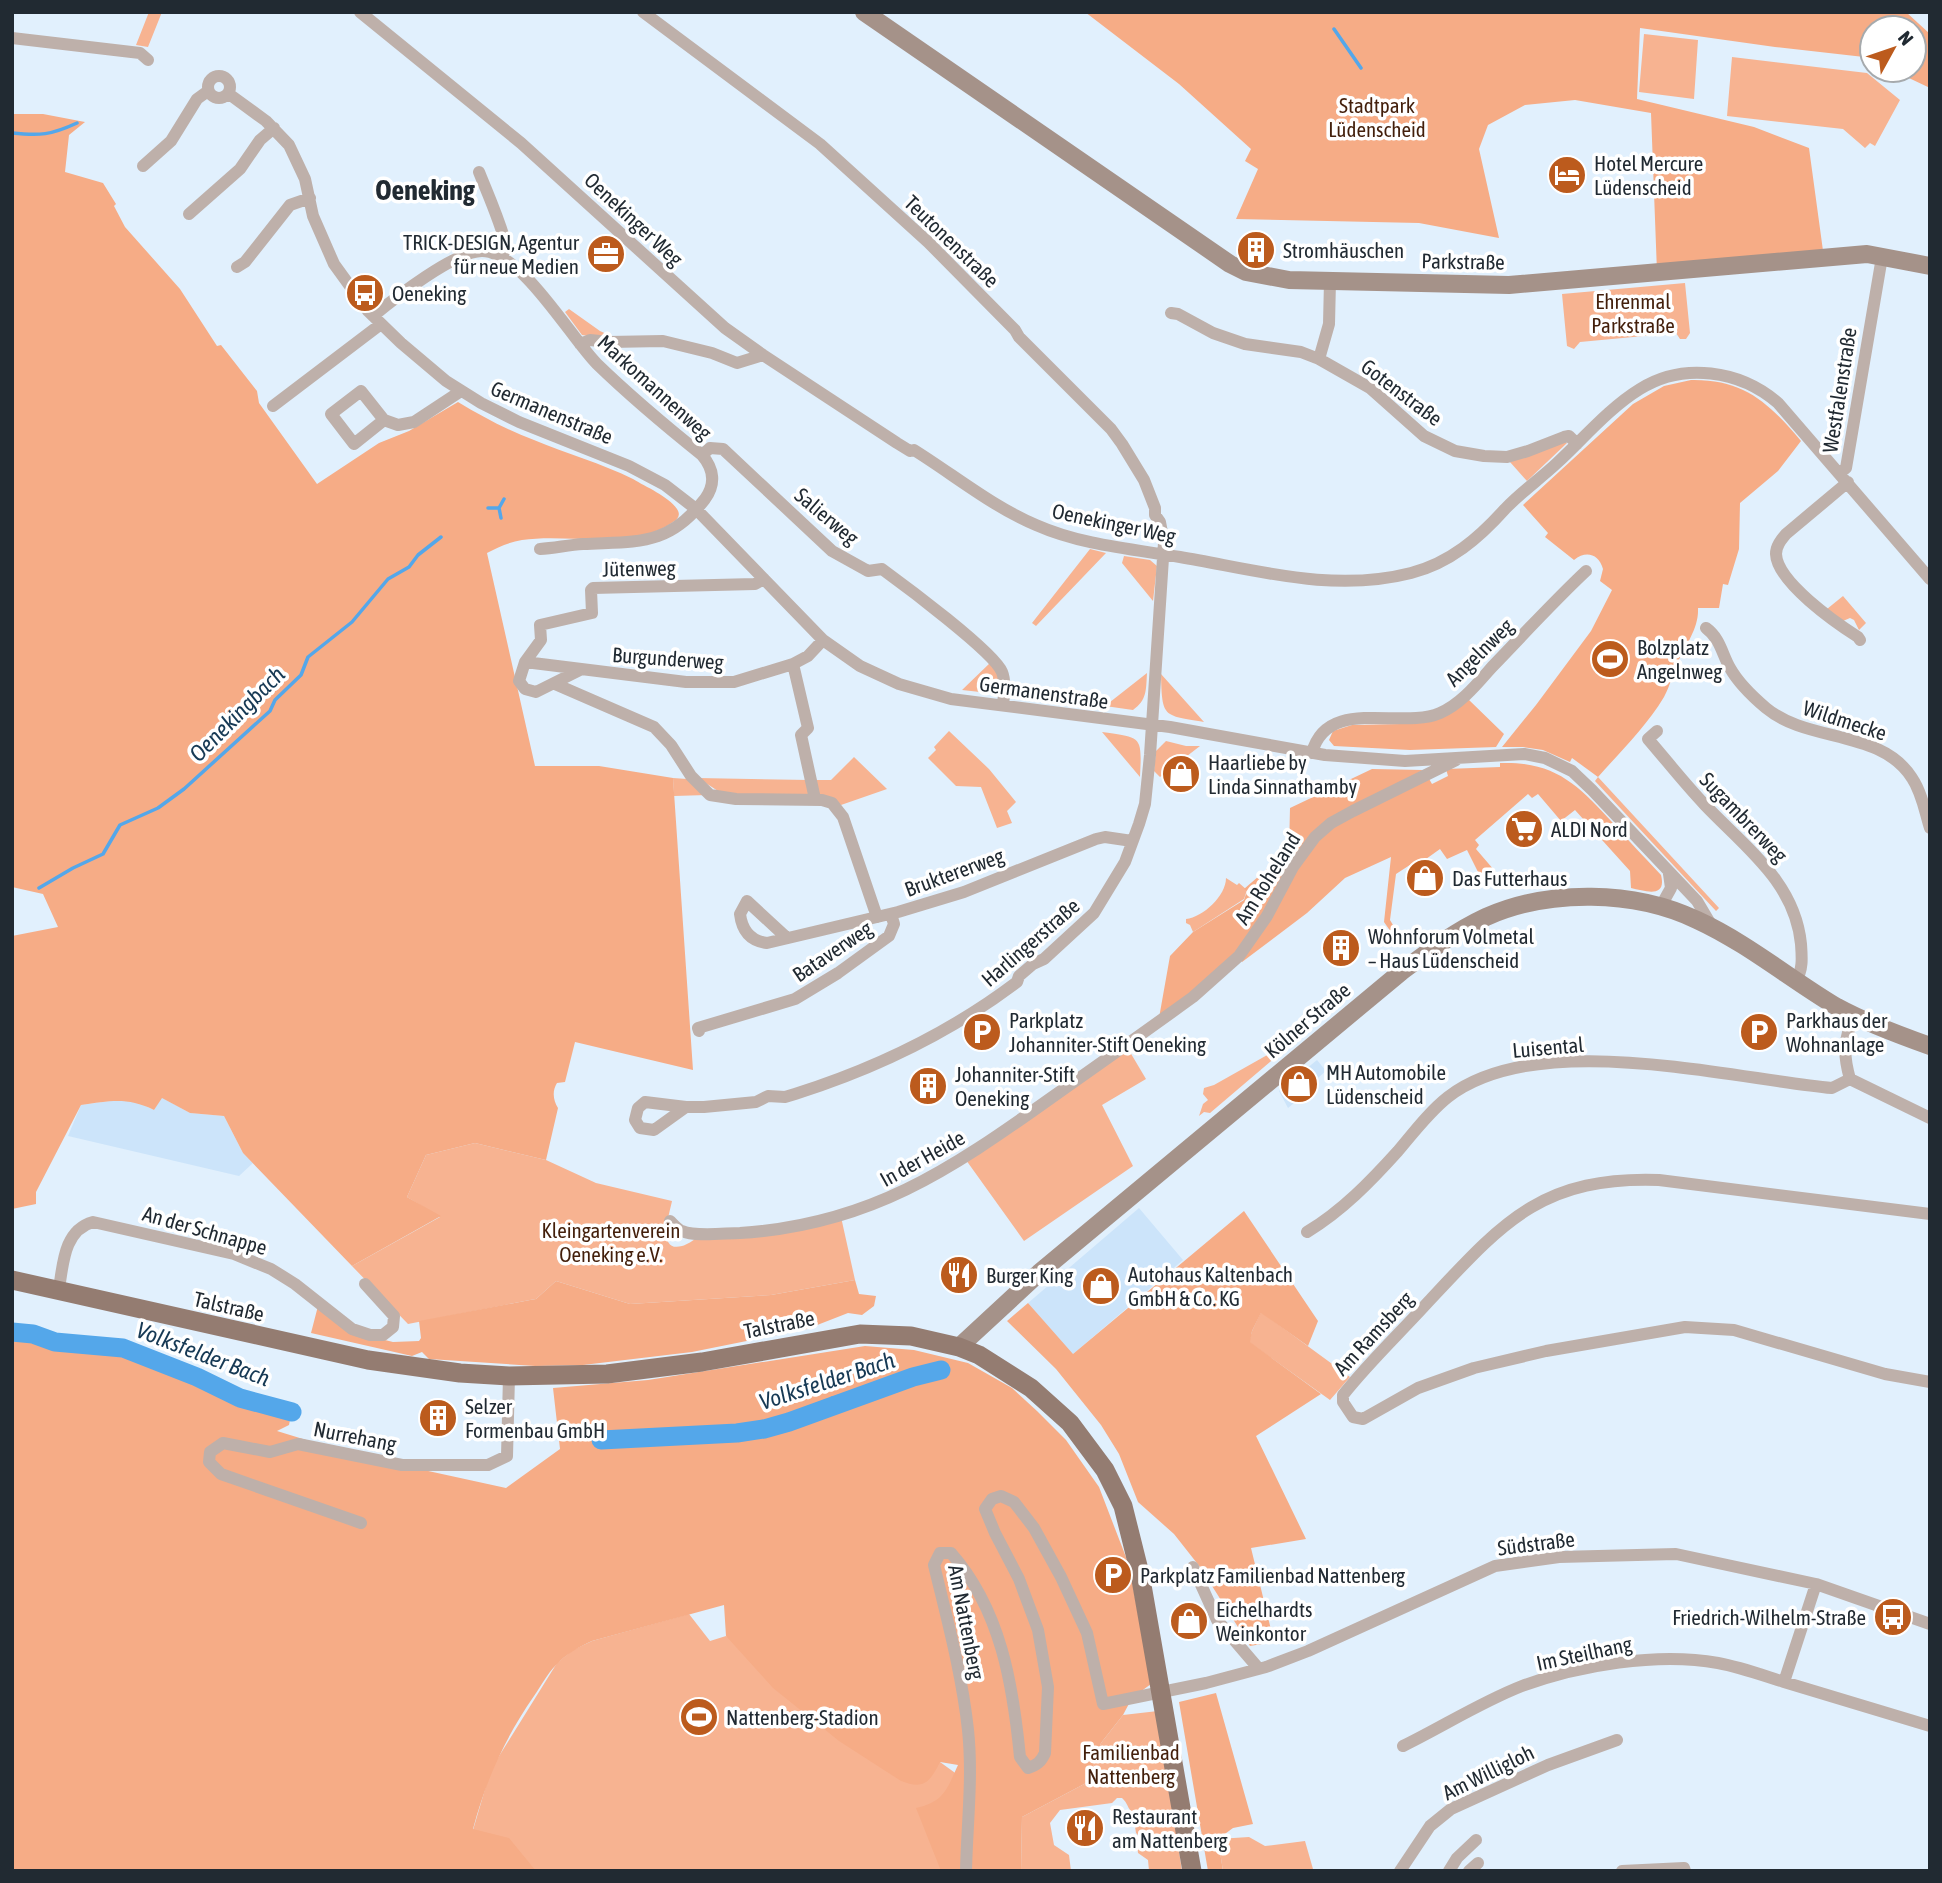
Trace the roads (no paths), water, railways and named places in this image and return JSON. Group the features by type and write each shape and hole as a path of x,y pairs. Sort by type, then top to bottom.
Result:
{"main road":[{"name":"Parkstraße","path":"864,12 1230,264 1258,275 1289,280 1509,285 1867,254 1930,266"},
{"name":"Kölner Straße","path":"959,1347 1039,1273 1378,991 1450,936 1499,912 1552,899 1611,899 1661,906 1713,928 1855,1016 1930,1046"},
{"name":"Talstraße","path":"12,1280 368,1360 460,1373 509,1376 607,1374 650,1370 860,1334 892,1334 959,1347 997,1366 1046,1401 1070,1423 1105,1470 1122,1506 1130,1528 1140,1574 1192,1871"}],"street":[{"name":"Oenekinger Weg","path":"360,12 528,149 693,301 763,355 897,443 910,451 914,450 1011,513 1066,536 1314,582 1360,582 1409,574 1439,563 1467,547 1627,398 1647,385 1678,374 1709,373 1740,380 1771,397 1844,477"},
{"name":"Teutonenstraße","path":"643,12 744,90 820,144 936,249 1111,429 1144,480 1164,537 1163,554"},
{"path":"12,38 140,53 148,60"},
{"name":"Germanenstraße","path":"222,76 229,82 229,94 218,99 208,91 211,79 222,76"},
{"path":"143,166 171,141 197,99 208,91"},
{"name":"Germanenstraße","path":"229,94 274,128 293,152 306,179 313,216 330,256 349,286 377,320 429,368 461,391 519,422 629,466 665,485 696,509 823,640 859,666 899,684 951,699 1152,725 1312,753 1405,761 1524,754 1545,758 1564,767 1592,790 1703,908 1713,928"},
{"path":"189,214 240,169 260,140 274,128"},
{"path":"273,406 377,320 393,300 460,255 484,251 501,257 507,248 496,211 479,172"},
{"path":"237,267 245,262 290,205 310,198"},
{"name":"Markomannenweg","path":"501,257 553,307 599,366 702,455 711,468 713,482 707,496 696,509 670,531 651,539 558,546 540,550"},
{"name":"Westfalenstraße","path":"1882,257 1844,477 1930,579"},
{"path":"1171,313 1178,314 1213,333 1245,344 1301,352 1319,359 1329,324 1330,281"},
{"path":"580,344 590,340 663,341 712,353 737,363 763,355"},
{"name":"Gotenstraße","path":"1319,359 1363,383 1424,436 1455,451 1501,458 1522,453 1564,436 1569,436 1577,444"},
{"name":"Germanenstraße","path":"384,420 398,425 414,422 461,391"},
{"name":"Salierweg","path":"702,455 710,447 723,449 832,551 868,571 882,569 959,630 1002,671 1003,705"},
{"path":"1844,477 1786,534 1777,547 1776,555 1782,570 1812,604 1860,640"},
{"name":"Harlingerstraße","path":"686,1107 756,1102 768,1096 785,1097 905,1050 968,1016 1017,982 1019,976 1044,959 1094,913 1125,862 1145,804 1163,554"},
{"name":"Angelnweg","path":"1312,753 1315,743 1324,732 1342,721 1365,718 1420,718 1441,713 1452,706 1479,682 1586,571"},
{"name":"Jütenweg","path":"525,663 541,640 540,625 592,613 593,588 755,584 764,579"},
{"name":"Wildmecke","path":"1706,628 1716,635 1738,680 1770,711 1800,727 1872,747 1896,760 1912,778 1930,828"},
{"name":"Burgunderweg","path":"525,663 714,683 750,679 793,664 808,656 823,640"},
{"path":"525,663 519,681 525,689 536,692 580,670"},
{"path":"793,664 808,728 801,735 815,799"},
{"path":"555,684 654,727 709,795 736,799 815,799 832,803 843,817 877,917"},
{"name":"Sugambrerweg","path":"1657,731 1648,739 1702,802 1772,873 1783,888 1794,912 1800,937 1802,967 1796,981"},
{"name":"Am Roheland","path":"1160,1020 1207,986 1239,956 1267,916 1307,845 1323,830 1353,811 1459,758"},
{"name":"Bruktererweg","path":"787,938 891,914 964,892 1096,839 1105,837 1132,841"},
{"path":"1661,906 1671,888 1670,874"},
{"path":"1679,912 1685,899 1684,888"},
{"name":"Bataverweg","path":"699,1031 698,1028 796,999 818,986 889,936 894,924 891,914"},
{"path":"1855,1016 1844,1048 1850,1079 1930,1118"},
{"name":"In der Heide","path":"670,1221 681,1231 692,1233 748,1232 824,1220 881,1202 963,1160 1160,1020"},
{"name":"Luisental","path":"1307,1231 1352,1198 1449,1096 1479,1079 1499,1072 1533,1065 1605,1062 1665,1066 1832,1088 1850,1079"},
{"name":"Am Ramsberg","path":"1930,1214 1658,1180 1624,1179 1567,1190 1525,1210 1494,1233 1343,1395 1343,1402 1353,1417 1363,1419 1418,1388 1474,1368 1546,1351 1685,1327 1732,1330 1885,1374 1930,1382"},
{"name":"An der Schnappe","path":"59,1289 70,1238 80,1228 93,1222 234,1254 263,1265 291,1281 352,1329 370,1335 383,1335 393,1327 394,1316 365,1284"},
{"name":"Nurrehang","path":"361,1523 221,1474 209,1462 210,1452 222,1443 271,1452 298,1444 402,1465 488,1465 507,1456 509,1376"},
{"name":"Am Nattenberg","path":"966,1871 970,1773 968,1727 934,1565 940,1553 951,1553 976,1588 1002,1647 1015,1706 1022,1763 1028,1768 1034,1766 1041,1761 1045,1753 1048,1688 1038,1630 1019,1579 985,1509 992,1499 1001,1496 1014,1502 1034,1528 1061,1577 1087,1633 1103,1704 1160,1692"},
{"name":"Südstraße","path":"1160,1692 1259,1669 1308,1651 1481,1572 1509,1563 1559,1557 1676,1554 1816,1584 1930,1624"},
{"path":"1193,1567 1217,1620 1259,1669"},
{"path":"1816,1584 1784,1682 1930,1726"},
{"name":"Im Steilhang","path":"1403,1746 1523,1686 1580,1669 1620,1661 1715,1662 1784,1682"},
{"name":"Am Willigloh","path":"1400,1871 1430,1826 1451,1809 1548,1765 1617,1740"},
{"path":"1449,1871 1457,1857 1476,1840"},
{"path":"1622,1871 1684,1868 1685,1871"}],"waterway":[{"path":"1334,29 1361,68"},
{"path":"12,133 45,134 77,123"},
{"path":"488,508 499,508 504,499"},
{"path":"499,508 501,518"},
{"name":"Oenekingbach","path":"39,888 103,854 120,825 158,808 184,789 270,711 275,700 301,675 308,657 352,622 388,579 409,567 418,555 441,537"},
{"name":"Volksfelder Bach","path":"12,1332 33,1334 55,1342 123,1348 197,1377 240,1398 292,1412"},
{"name":"Volksfelder Bach","path":"601,1440 737,1433 764,1429 913,1377 941,1370"},
{"name":"Volksfelder Bach","path":"818,1412 832,1398"}],"place":[{"name":"Hotel Mercure Lüdenscheid","path":"1567,175"},
{"name":"Stromhäuschen","path":"1256,250"},
{"name":"TRICK-DESIGN, Agentur für neue Medien","path":"606,254"},
{"name":"Oeneking","path":"365,293"},
{"name":"Bolzplatz Angelnweg","path":"1610,659"},
{"name":"Haarliebe by Linda Sinnathamby","path":"1181,774"},
{"name":"ALDI Nord","path":"1524,829"},
{"name":"Das Futterhaus","path":"1425,878"},
{"name":"Wohnforum Volmetal – Haus Lüdenscheid","path":"1341,948"},
{"name":"Parkplatz Johanniter-Stift Oeneking","path":"982,1032"},
{"name":"Parkhaus der Wohnanlage","path":"1759,1032"},
{"name":"MH Automobile Lüdenscheid","path":"1299,1084"},
{"name":"Johanniter-Stift Oeneking","path":"928,1086"},
{"name":"Burger King","path":"959,1275"},
{"name":"Autohaus Kaltenbach GmbH & Co. KG","path":"1101,1286"},
{"name":"Selzer Formenbau GmbH","path":"438,1418"},
{"name":"Parkplatz Familienbad Nattenberg","path":"1113,1575"},
{"name":"Friedrich-Wilhelm-Straße","path":"1893,1617"},
{"name":"Eichelhardts Weinkontor","path":"1189,1621"},
{"name":"Nattenberg-Stadion","path":"699,1717"},
{"name":"Restaurant am Nattenberg","path":"1085,1828"}],"district":[{"name":"Oeneking","path":"425,190"}],"park label":[{"name":"Stadtpark Lüdenscheid","path":"1377,117"},
{"name":"Ehrenmal Parkstraße","path":"1633,313"},
{"name":"Kleingartenverein Oeneking e.V.","path":"611,1242"},
{"name":"Familienbad Nattenberg","path":"1131,1764"}]}
